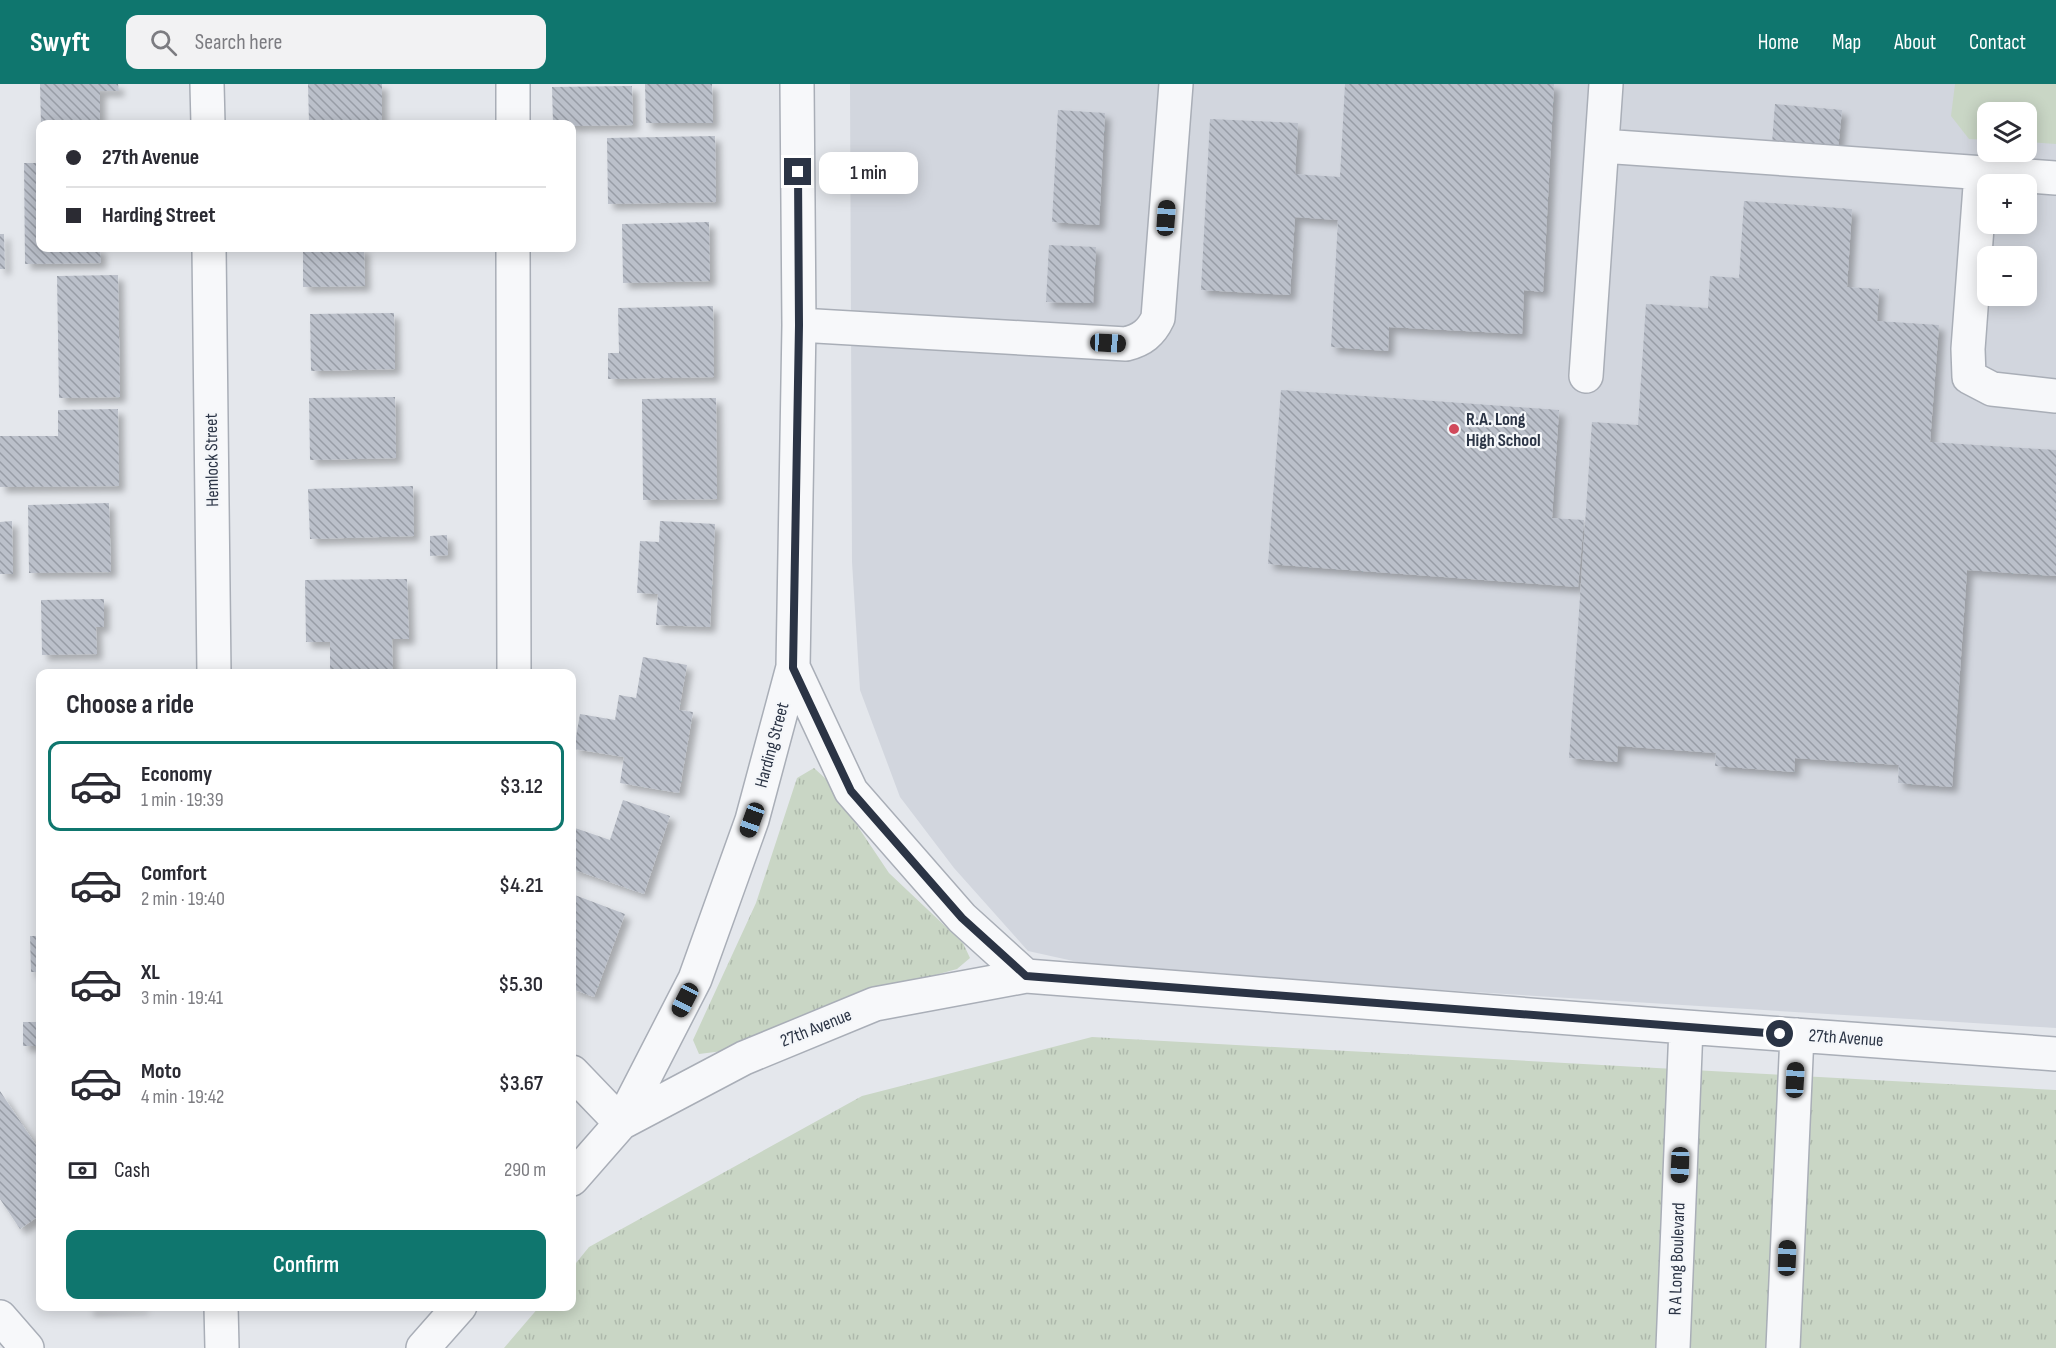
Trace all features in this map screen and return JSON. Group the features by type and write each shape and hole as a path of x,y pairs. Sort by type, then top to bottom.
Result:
{"street":[{"path":"207,84 208,120"},
{"path":"513,84 513,120"},
{"name":"Harding Street","path":"576,1174 621,1123 695,979 752,820 793,668 799,325 797,84"},
{"path":"799,325 1126,344 1146,336 1158,318 1176,84"},
{"path":"1586,376 1606,84"},
{"path":"1602,146 2056,178"},
{"path":"1981,173 1968,349 1969,377 1992,389 2056,396"},
{"name":"Hemlock Street","path":"209,252 214,669"},
{"path":"513,252 514,669"},
{"path":"793,668 851,791 962,918 1026,976"},
{"name":"27th Avenue","path":"621,1123 744,1058 875,1004 1026,976 2056,1053"},
{"name":"R A Long Boulevard","path":"1673,1348 1686,1027"},
{"path":"1782,1348 1797,1035"},
{"path":"576,1076 621,1123"},
{"path":"221,1311 222,1348"},
{"path":"423,1348 456,1311"},
{"path":"0,1317 27,1348"}],"shaded area":[{"name":"R.A. Long High School","path":"850,84 2056,84 2056,1028 1114,970 1028,951 954,868 900,797 860,690 852,562"}],"green space":[{"path":"1955,84 2056,84 2056,144 2037,143 2037,102 1977,102 1977,139 1969,139 1951,116"},
{"path":"814,768 826,779 889,873 963,943 970,958 957,969 837,1002 723,1051 699,1054 693,1040 756,903 797,778"},
{"path":"1092,1037 2056,1090 2056,1348 504,1348 536,1311 576,1311 576,1263 589,1247 862,1096"}],"building":[{"path":"40,84 118,84 119,91 100,91 100,120 41,120"},
{"path":"308,84 382,84 382,120 309,120"},
{"path":"645,84 712,84 713,123 646,123"},
{"path":"1345,84 1554,84 1543,292 1524,290 1522,334 1389,327 1388,351 1331,347 1338,220 1295,217 1290,295 1201,290 1210,119 1298,123 1295,174 1340,177"},
{"path":"632,86 633,125 576,126 576,120 553,120 552,87"},
{"path":"1775,104 1842,110 1838,149 1772,143"},
{"path":"1058,110 1105,113 1099,225 1052,222"},
{"path":"715,136 716,202 608,204 607,138"},
{"path":"24,163 36,163 36,252 100,252 101,263 25,264"},
{"path":"1744,201 1852,209 1847,287 1879,289 1877,321 1939,325 1930,442 2056,450 2056,576 1967,570 1952,787 1898,783 1899,765 1795,758 1794,772 1715,766 1716,753 1618,746 1617,762 1569,758 1592,422 1638,425 1646,304 1708,308 1710,276 1739,278"},
{"path":"709,222 710,281 623,283 622,224"},
{"path":"0,234 4,234 5,269 0,269"},
{"path":"1049,245 1096,247 1093,303 1046,302"},
{"path":"303,252 364,252 365,286 303,287"},
{"path":"118,275 120,397 59,398 57,276"},
{"path":"713,306 714,377 608,379 608,353 619,353 618,308"},
{"path":"394,313 395,369 311,371 310,314"},
{"path":"1281,390 1559,410 1552,518 1584,520 1578,587 1268,564"},
{"path":"395,397 396,458 310,460 309,398"},
{"path":"716,398 717,499 643,500 642,399"},
{"path":"118,409 119,486 0,487 0,436 58,436 58,410"},
{"path":"413,486 414,536 310,539 308,489"},
{"path":"109,503 111,572 29,573 28,505"},
{"path":"12,521 13,574 0,574 0,522"},
{"path":"660,521 715,524 710,627 656,625 658,594 637,593 640,541 659,542"},
{"path":"447,535 448,555 430,556 430,536"},
{"path":"407,579 409,639 392,639 393,669 330,669 330,642 306,642 305,580"},
{"path":"104,599 104,627 96,627 97,654 42,655 41,600"},
{"path":"643,657 687,665 679,710 693,712 679,793 620,783 624,757 576,749 580,714 615,720 619,695 636,698"},
{"path":"623,800 670,816 644,894 576,870 576,828 610,840"},
{"path":"576,896 625,914 594,997 576,990"},
{"path":"30,936 36,936 36,972 31,972"},
{"path":"23,1022 36,1022 36,1046 23,1046"},
{"path":"0,1091 36,1145 36,1218 20,1229 0,1199"}],"place":[{"name":"R.A. Long High School","path":"1454,429"}],"route":[{"path":"798,172 799,325 793,668 851,791 962,918 1026,976 1780,1034"}]}
